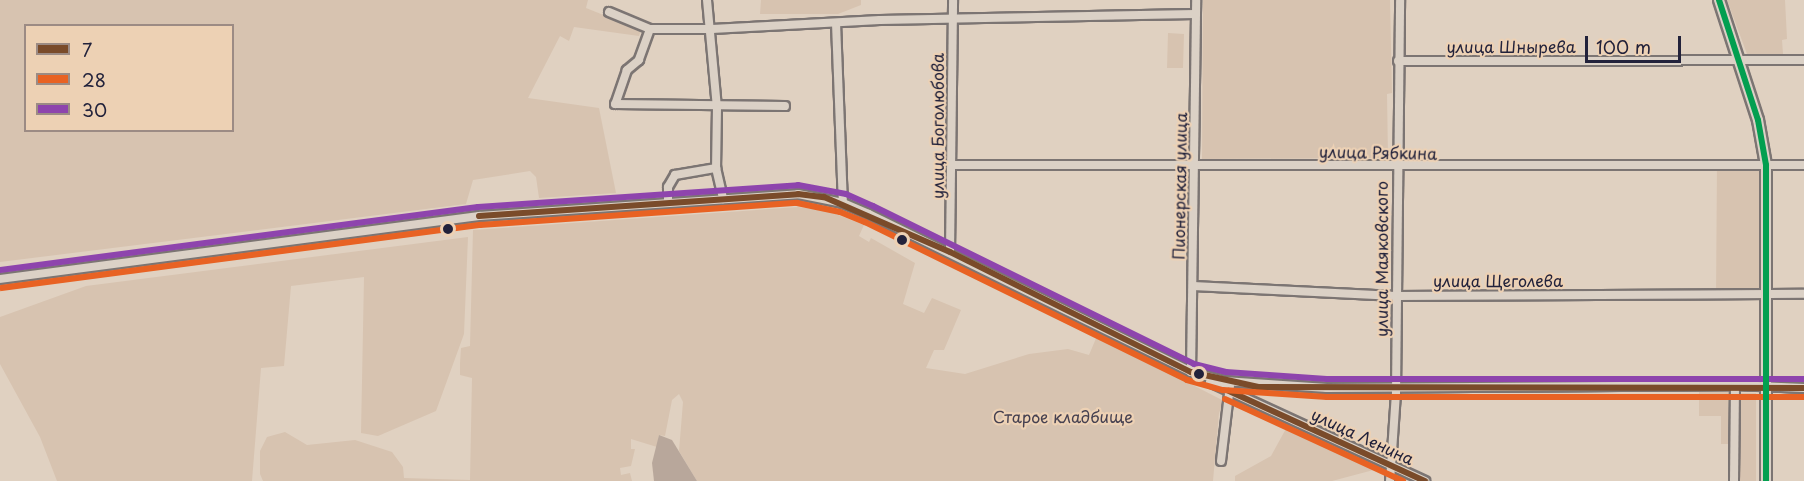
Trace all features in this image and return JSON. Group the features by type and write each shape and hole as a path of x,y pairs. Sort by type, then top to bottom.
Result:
{"main road":[{"path":"1719,0 1741,60 1758,120 1766,165 1767,481"}],"street":[{"path":"707,0 712,29 717,107 716,168 723,199"},
{"name":"улица Боголюбова","path":"950,252 953,0"},
{"name":"Пионерская улица","path":"1191,372 1196,164 1196,0"},
{"name":"улица Маяковского","path":"1390,481 1396,388 1395,168 1400,0"},
{"path":"609,12 650,29 1196,14"},
{"path":"836,23 843,202"},
{"path":"650,29 639,60 627,70 615,104 785,106"},
{"name":"улица Шнырева","path":"1398,62 1804,60"},
{"name":"улица Рябкина","path":"952,165 1196,164 1395,168 1804,165"},
{"path":"668,202 668,187 675,175 716,168"},
{"name":"улица Ленина","path":"0,279 479,216 623,204 798,194 843,202 950,252 1191,372 1230,386 1249,399 1391,468 1425,481"},
{"name":"улица Щеголева","path":"1193,286 1396,296 1804,294"},
{"path":"1734,481 1735,385"},
{"path":"1221,461 1230,386 1396,388 1735,385 1804,388"},
{"path":"1249,399 1243,391 1258,387"}],"shaded area":[{"path":"0,0 588,0 586,8 641,30 639,36 574,27 569,41 560,36 528,98 599,108 616,193 539,198 536,177 530,171 473,180 466,204 0,262"},
{"path":"761,0 861,0 861,5 838,14 760,14"},
{"path":"1203,0 1390,0 1392,93 1387,94 1388,158 1202,159"},
{"path":"1727,0 1785,0 1787,39 1782,40 1783,54 1747,54"},
{"path":"1168,33 1184,34 1183,68 1167,68"},
{"path":"1766,165 1768,294 1716,294 1717,166"},
{"path":"798,207 828,211 864,225 859,236 869,242 871,238 915,263 903,304 924,313 932,298 961,310 944,350 934,350 926,368 965,374 1029,354 1068,349 1089,355 1097,336 1224,401 1219,413 1213,481 697,481 679,451 683,402 679,394 672,400 665,436 659,435 657,447 631,439 631,449 635,449 631,466 620,468 621,475 630,473 632,481 263,481 260,474 260,451 267,437 285,432 307,445 355,440 392,452 403,467 404,478 470,480 472,378 460,375 460,363 461,348 470,346 473,230"},
{"path":"468,237 464,334 436,411 378,436 361,433 364,277 291,286 284,366 261,368 252,481 57,481 40,437 0,364 0,317 86,286"},
{"path":"1699,392 1731,392 1731,444 1721,444 1721,416 1699,416"},
{"path":"1738,393 1756,393 1756,481 1738,481"},
{"path":"1288,425 1381,468 1332,481 1235,481 1235,476 1271,456"},
{"path":"659,435 672,440 697,481 654,481 652,463"}],"transit line":[{"path":"1719,0 1758,120 1766,165 1766,481"},
{"name":"30","path":"0,270 478,207 798,185 846,194 1194,364 1226,372 1327,379 1804,379"},
{"name":"7","path":"479,216 798,194 824,197 950,252 1191,372 1258,387 1804,388"},
{"name":"28","path":"1,288 480,225 797,203 840,212 865,222 1187,380 1223,390 1327,397 1804,397"},
{"name":"7","path":"1229,391 1425,481"},
{"name":"28","path":"1225,399 1403,481"}],"park label":[{"name":"Старое кладбище","path":"1063,416"}]}
